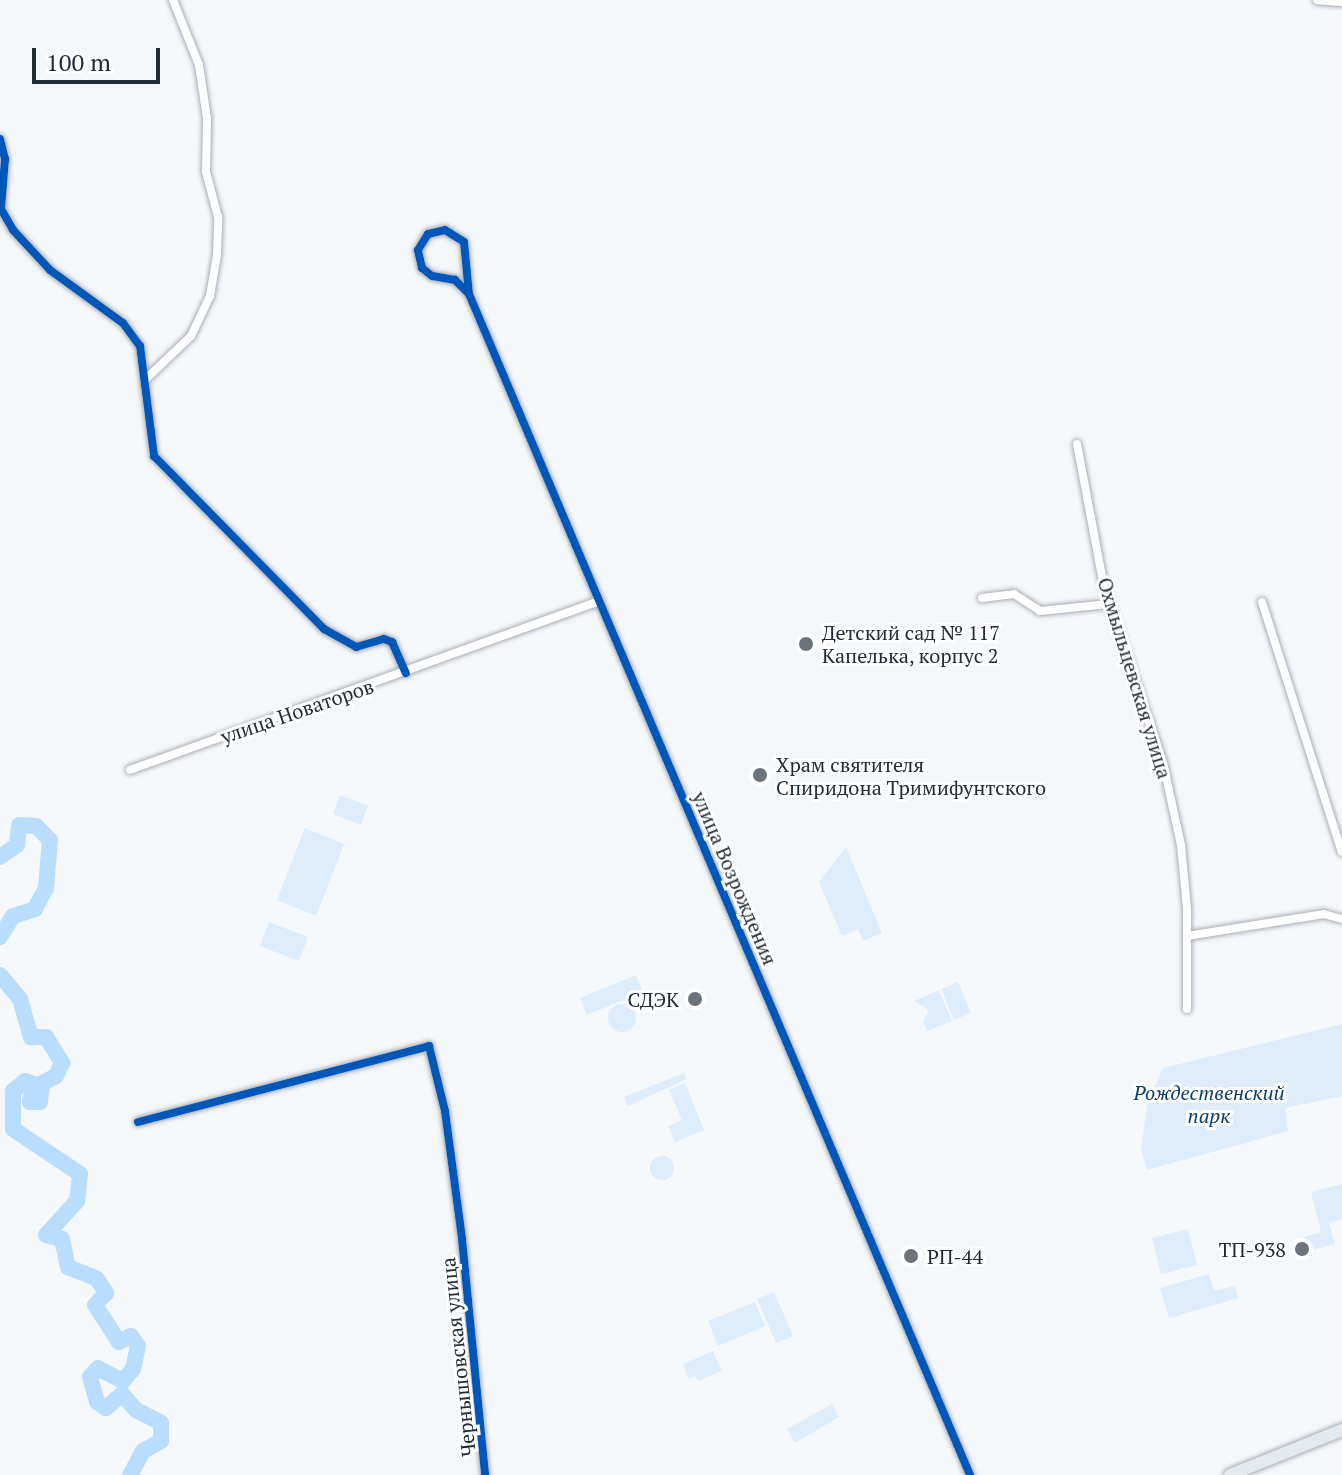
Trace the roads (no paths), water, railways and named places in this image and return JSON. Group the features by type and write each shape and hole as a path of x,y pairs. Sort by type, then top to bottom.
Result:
{"main road":[{"path":"1230,1475 1342,1430"}],"street":[{"path":"147,378 191,336 210,296 217,255 218,217 206,172 207,118 199,65 173,0"},
{"path":"1317,0 1342,2"},
{"path":"0,139 5,159 1,209 50,270 123,323 140,346 147,378 150,444 163,466 324,629 356,647 384,639 392,642 406,673"},
{"name":"улица Возрождения","path":"469,294 459,283 432,276 422,268 418,250 428,234 445,230 461,238 469,294 970,1475"},
{"name":"Охмыльцевская улица","path":"1077,444 1109,604 1163,763 1185,871 1187,1009"},
{"path":"982,598 1014,594 1040,611 1109,604"},
{"name":"улица Новаторов","path":"130,770 600,601"},
{"path":"1262,602 1342,852"},
{"path":"1187,936 1324,914 1342,919"},
{"name":"Чернышовская улица","path":"138,1122 429,1046 445,1111 462,1239 485,1475"}],"waterway":[{"path":"0,857 17,845 19,825 36,826 50,840 46,888 35,909 13,916 0,937"},
{"path":"0,975 20,999 31,1037 46,1037 62,1063 56,1076 42,1083 40,1102 30,1102 34,1084 25,1081 13,1091 13,1129 80,1174 77,1201 46,1235 62,1239 68,1267 97,1279 106,1293 95,1305 119,1342 131,1336 138,1346 133,1369 123,1381 98,1368 90,1377 97,1402 106,1408 122,1394 136,1410 161,1423 161,1441 143,1451 130,1475"}],"place":[{"name":"Детский сад № 117 Капелька, корпус 2","path":"806,644"},
{"name":"Храм святителя Спиридона Тримифунтского","path":"760,775"},
{"name":"СДЭК","path":"695,999"},
{"name":"ТП-938","path":"1302,1249"},
{"name":"РП-44","path":"911,1256"}],"park label":[{"name":"Рождественский парк","path":"1209,1104"}]}
